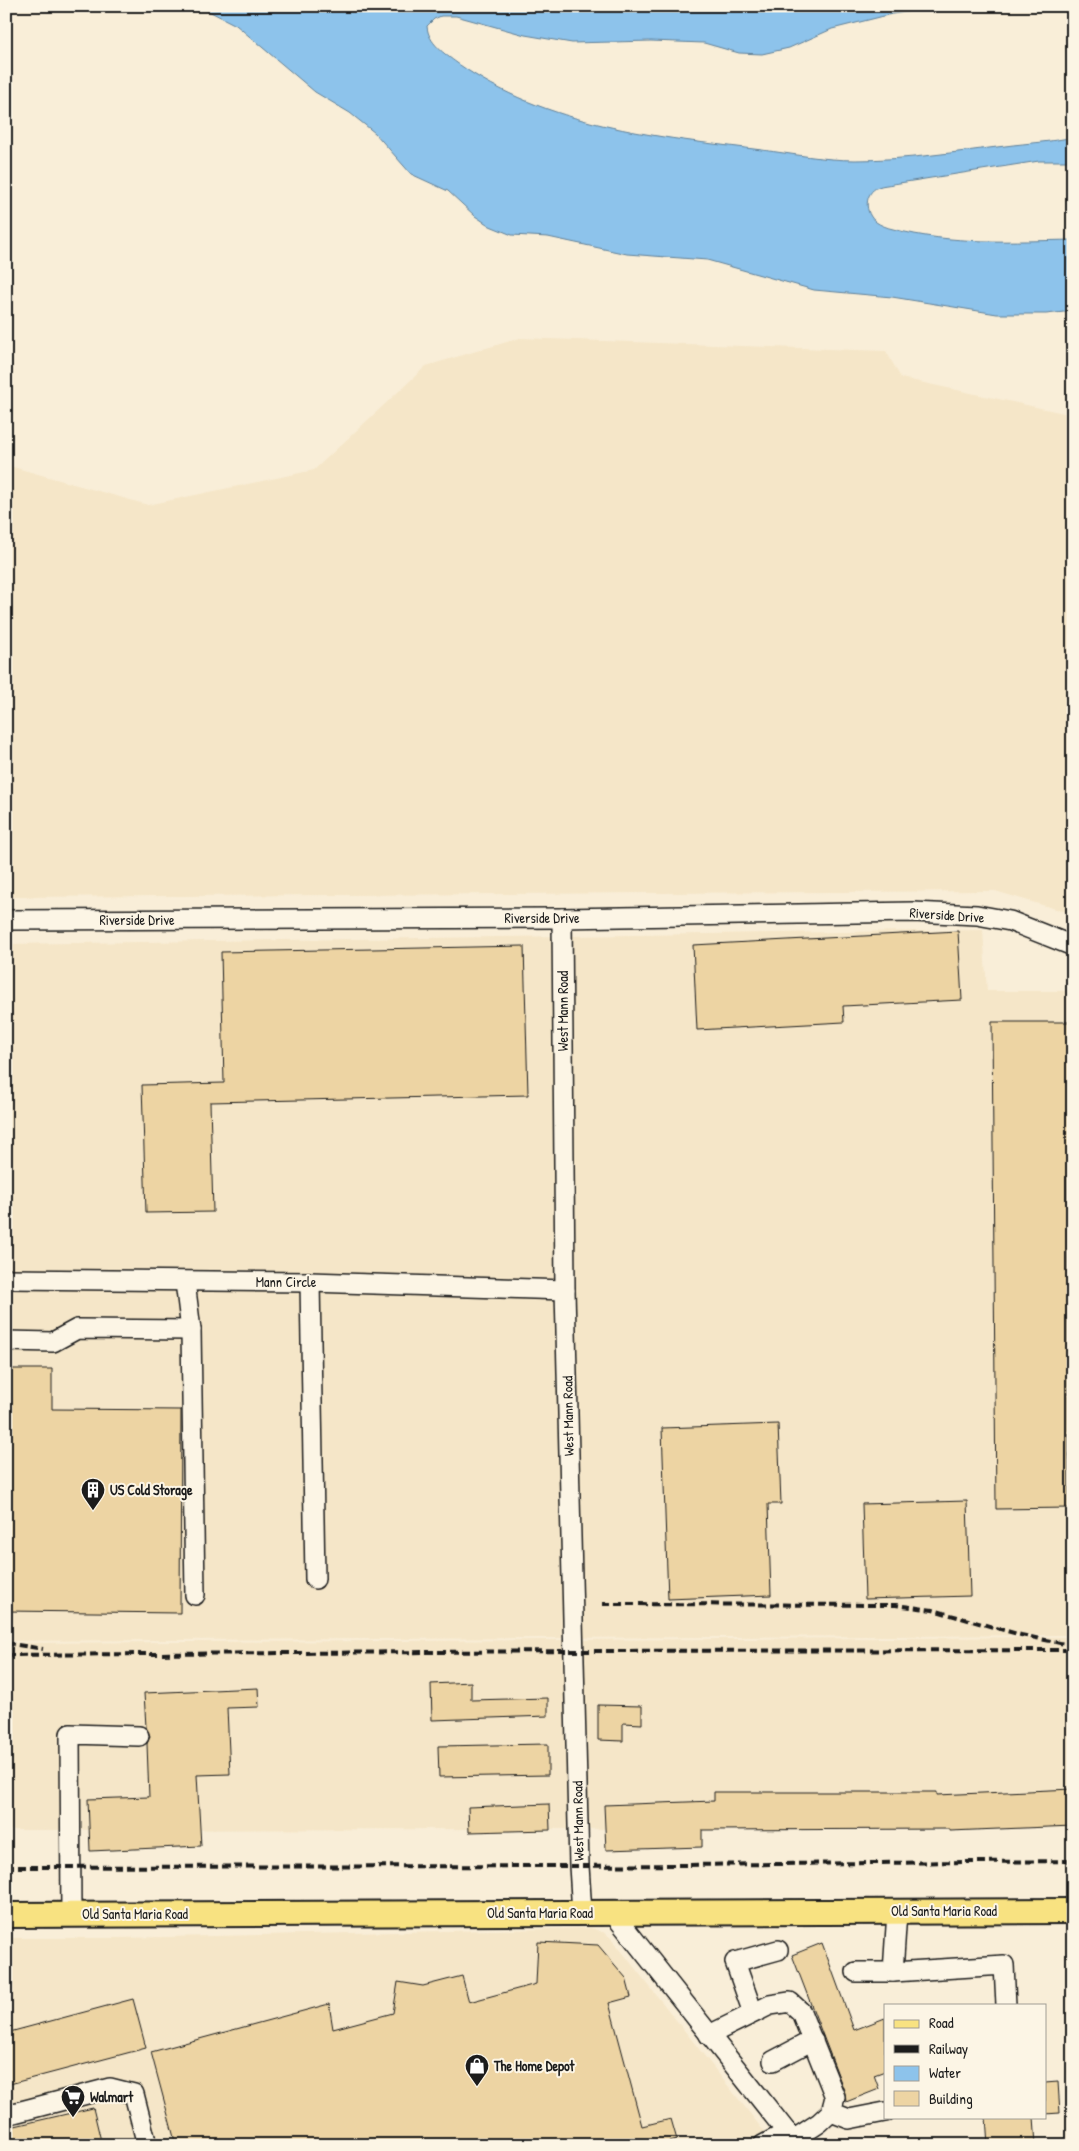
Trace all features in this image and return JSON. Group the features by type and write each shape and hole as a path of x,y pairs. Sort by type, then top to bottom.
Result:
{"main road":[{"name":"Old Santa Maria Road","path":"6,1915 1073,1911"}],"street":[{"name":"Riverside Drive","path":"6,920 562,918 913,912 977,915 1010,921 1073,946"},
{"name":"West Mann Road","path":"562,918 565,1290 579,1866 582,1913"},
{"name":"Mann Circle","path":"7,1278 185,1282 310,1282 565,1290"},
{"path":"185,1282 191,1330 195,1595"},
{"path":"310,1282 315,1579"},
{"path":"6,1341 53,1342 77,1329 191,1330"},
{"path":"71,1915 70,1734 140,1736"},
{"path":"893,1972 897,1912"},
{"path":"613,1913 792,2139"},
{"path":"753,2013 735,1962 778,1950"},
{"path":"856,1972 893,1972 1004,1964 1006,2004"},
{"path":"709,2035 770,2005 790,2002 802,2012 835,2097 831,2112 819,2124 792,2139 763,2145"},
{"path":"773,2061 813,2040"},
{"path":"6,2115 110,2088 134,2094 148,2145"},
{"path":"831,2112 849,2119 884,2112"}],"shaded area":[{"path":"520,338 886,351 901,378 1073,415 1073,914 995,891 6,897 6,465 148,505 314,470 426,366"},
{"path":"983,930 987,991 1073,991 1073,1635 6,1641 6,944"},
{"path":"1073,1637 1073,1828 6,1830 6,1643"},
{"path":"591,1928 605,1933 612,1939 775,2145 6,2145 6,1938 119,1938"}],"water":[{"path":"199,6 995,6 950,10 927,9 892,14 832,29 789,48 762,54 739,53 704,43 651,41 572,43 525,35 456,16 441,16 434,19 427,26 430,38 442,52 491,84 527,101 565,115 603,125 682,140 832,159 855,160 931,155 1073,137 1073,161 1039,161 882,186 873,190 867,203 869,214 878,223 889,228 937,238 982,241 1073,240 1073,311 1046,314 997,314 892,297 814,290 707,260 627,254 548,237 512,235 490,226 475,216 448,191 411,174 375,133 350,113 315,92 236,25"}],"building":[{"path":"958,931 962,1000 843,1006 844,1022 697,1030 693,945"},
{"path":"524,946 528,1095 210,1102 213,1212 146,1213 142,1085 224,1083 221,952"},
{"path":"992,1022 1073,1022 1073,1176 1067,1176 1069,1508 996,1509"},
{"name":"US Cold Storage","path":"6,1369 52,1369 52,1409 181,1410 180,1613 6,1611"},
{"path":"778,1424 781,1504 768,1504 771,1595 668,1599 662,1428"},
{"path":"967,1501 970,1596 865,1599 862,1504"},
{"path":"471,1682 471,1700 548,1698 548,1716 432,1720 431,1684"},
{"path":"258,1688 259,1707 227,1708 230,1774 197,1775 201,1846 90,1851 88,1799 149,1797 147,1744 150,1736 146,1727 144,1693"},
{"path":"598,1705 642,1706 642,1724 623,1723 623,1741 598,1740"},
{"path":"548,1744 548,1775 439,1777 438,1746"},
{"path":"1073,1789 1073,1826 950,1831 950,1829 702,1830 702,1847 606,1850 604,1805 714,1801 714,1792 937,1792 937,1795"},
{"path":"549,1804 550,1830 469,1832 468,1807"},
{"path":"538,1942 598,1945 626,1978 631,1997 609,2003 642,2126 671,2119 677,2140 658,2145 176,2145 151,2052 329,2004 333,2029 393,2013 398,1982 423,1986 462,1976 469,2002 536,1984"},
{"path":"822,1943 854,2030 884,2018 884,2071 874,2075 879,2089 846,2102 845,2093 792,1955"},
{"path":"133,1999 146,2048 6,2085 6,2033"},
{"path":"1058,2082 1060,2113 1046,2114 1046,2083"},
{"name":"Walmart","path":"93,2108 102,2145 6,2145 6,2128"},
{"path":"986,2118 1034,2118 1036,2145 988,2145"}],"railway":[{"path":"603,1604 896,1605 933,1610 1021,1635 1070,1645"},
{"path":"6,1643 43,1649"},
{"path":"6,1655 1073,1650"},
{"path":"6,1867 579,1866 1073,1861"}],"place":[{"name":"US Cold Storage","path":"93,1511"},
{"name":"The Home Depot","path":"477,2087"},
{"name":"Walmart","path":"73,2118"}]}
